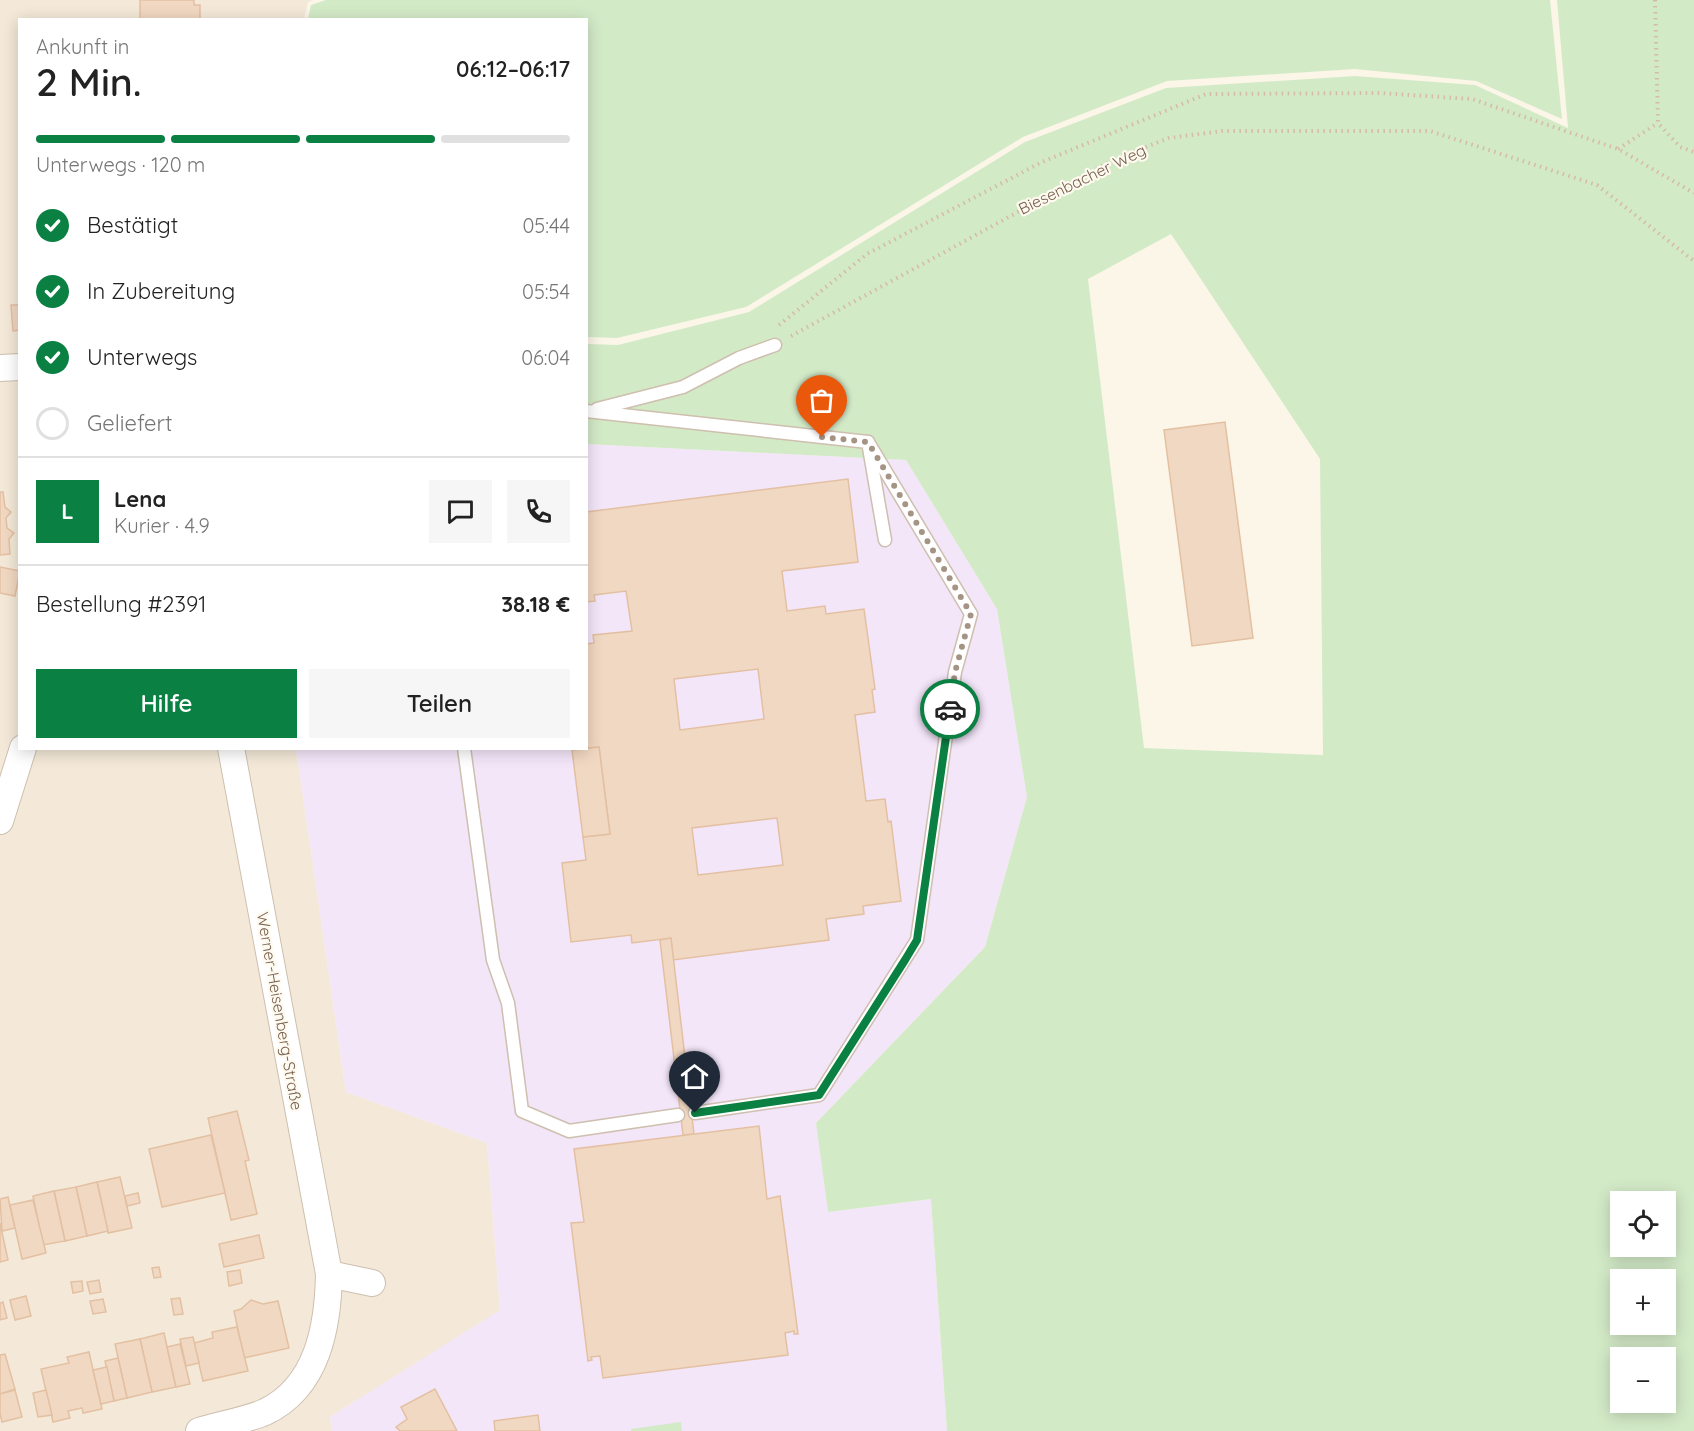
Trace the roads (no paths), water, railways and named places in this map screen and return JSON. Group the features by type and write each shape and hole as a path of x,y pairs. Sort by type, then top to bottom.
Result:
{"street":[{"path":"0,368 18,367"},
{"path":"0,821 22,750"},
{"name":"Werner-Heisenberg-Straße","path":"199,1431 265,1412 293,1392 305,1377 323,1338 329,1306 329,1274 231,750"},
{"path":"329,1274 372,1283"}],"lane":[{"path":"588,411 683,387 739,358 775,345"},
{"path":"588,411 868,442"},
{"path":"868,442 885,540"},
{"path":"695,1113 819,1095 917,940 955,672 971,614 868,442"},
{"path":"464,750 493,960 508,1003 522,1111 569,1131 678,1115"}]}
